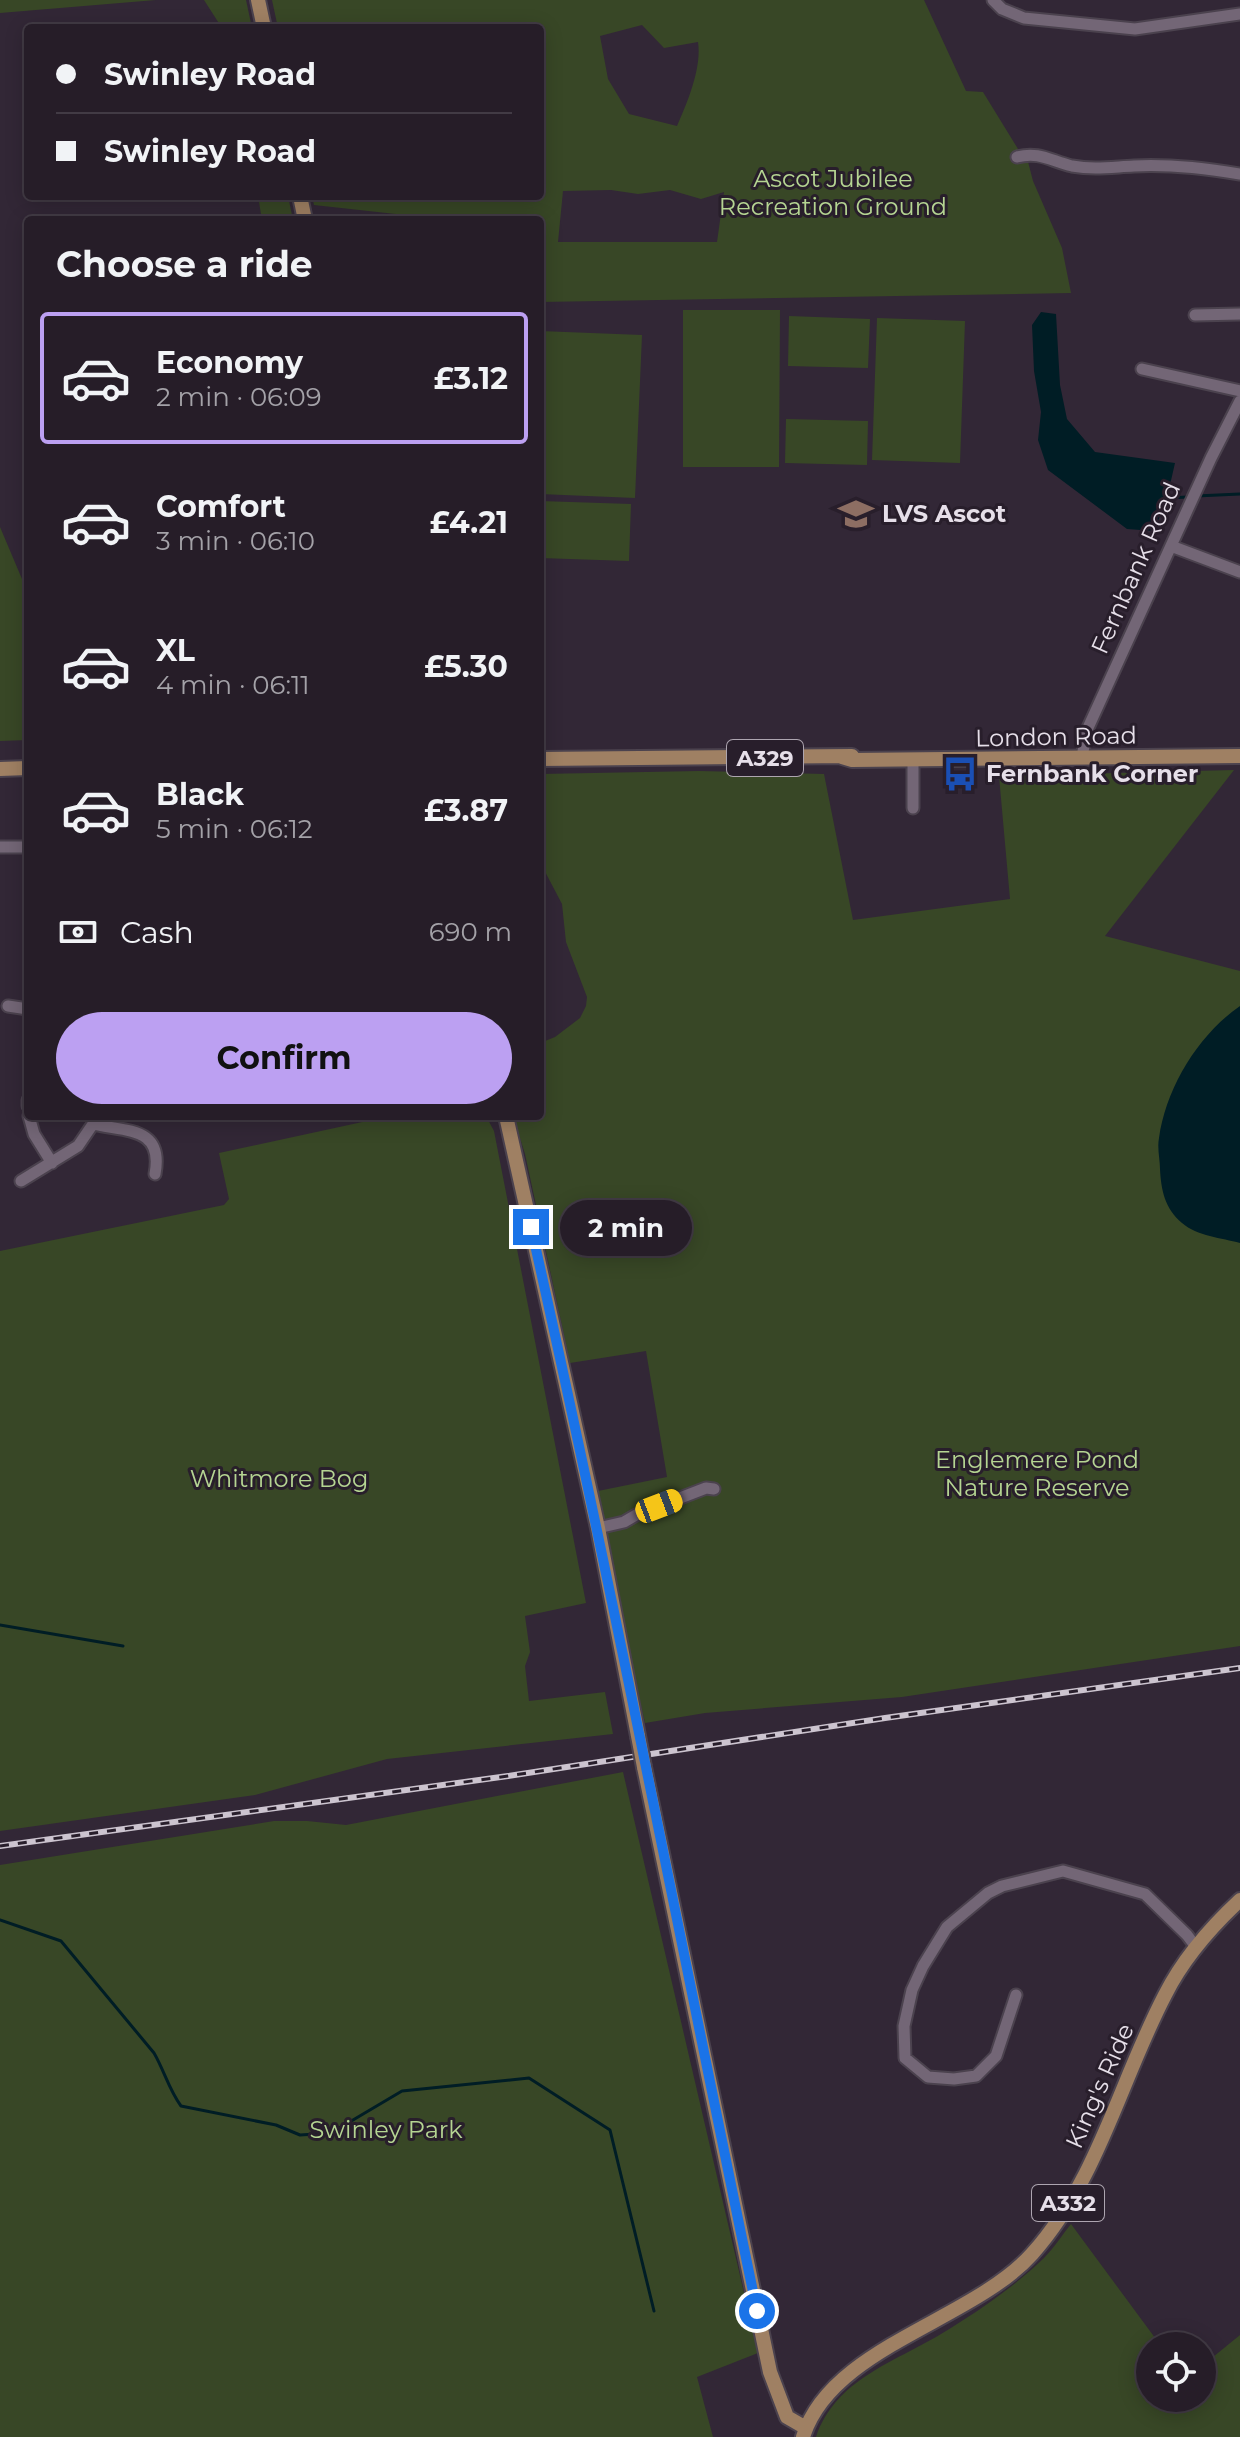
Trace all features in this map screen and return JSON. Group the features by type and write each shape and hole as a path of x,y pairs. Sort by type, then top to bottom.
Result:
{"main road":[{"path":"258,0 263,24"},
{"name":"London Road","path":"544,759 842,757 852,760 913,760 1240,756"},
{"path":"0,769 24,768"},
{"path":"507,1120 598,1528 644,1767 770,2372 787,2417 804,2433"},
{"name":"King's Ride","path":"804,2433 832,2390 855,2370 999,2282 1029,2257 1052,2230 1096,2154 1165,1994 1196,1947 1240,1900"}],"street":[{"path":"993,0 1002,9 1024,18 1135,29 1240,14"},
{"path":"1017,157 1037,154 1070,165 1102,170 1132,166 1191,166 1240,174"},
{"path":"1195,315 1240,314"},
{"path":"1142,369 1240,391"},
{"name":"Fernbank Road","path":"1082,757 1087,730 1240,401"},
{"path":"1171,546 1240,572"},
{"path":"913,760 913,808"},
{"path":"0,847 24,847"},
{"path":"8,1006 24,1008"},
{"path":"30,1120 34,1134 52,1163"},
{"path":"21,1181 78,1146 92,1120 127,1128 145,1136 158,1160 155,1174"},
{"path":"598,1528 624,1522 706,1488 714,1489"},
{"path":"1016,1995 996,2056 976,2076 954,2079 928,2077 905,2058 904,2026 912,1990 923,1966 947,1927 988,1893 1002,1886 1063,1871 1145,1894 1196,1947"}],"green space":[{"path":"0,0 156,0 0,13"},
{"path":"204,0 246,0 251,24 219,24"},
{"name":"Ascot Jubilee Recreation Ground","path":"272,0 924,0 966,91 983,92 1018,149 1026,154 1033,181 1062,248 1071,293 544,302 544,216 414,216 314,205 313,200 544,200 544,24 277,24","holes":["642,25 664,48 698,42 696,74 677,126 629,114 608,79 600,36","611,190 638,194 670,190 701,199 724,192 717,242 558,242 563,191"]},
{"path":"259,200 289,200 292,216 261,216"},
{"path":"683,310 780,310 779,467 683,467"},
{"path":"789,316 870,319 868,368 788,366"},
{"path":"877,318 965,321 960,463 872,460"},
{"path":"544,331 642,335 635,498 544,494"},
{"path":"786,419 868,421 867,465 785,463"},
{"path":"544,501 631,504 629,561 544,558"},
{"path":"0,527 24,588 24,740 0,741"},
{"name":"Englemere Pond Nature Reserve","path":"1234,770 1105,936 1240,971 1240,1646 902,1697 705,1713 645,1723 598,1491 667,1477 646,1351 570,1363 525,1154 514,1120 544,1120 544,1041 580,1018 587,997 566,942 562,904 544,870 544,774 699,771 824,774 853,920 1010,899 999,776"},
{"name":"Whitmore Bog","path":"372,1120 488,1120 494,1131 586,1603 525,1616 530,1652 525,1666 529,1701 605,1692 613,1734 387,1759 255,1795 0,1831 0,1251 224,1205 229,1199 219,1153"},
{"name":"Swinley Park","path":"623,1772 758,2353 697,2377 713,2437 0,2437 0,1865 274,1821 346,1825"},
{"path":"1071,2224 1151,2332 1136,2332 1136,2412 1216,2412 1216,2355 1240,2335 1240,2437 816,2437 825,2417 852,2387 994,2299 1055,2246"}],"water":[{"path":"1041,312 1056,314 1060,385 1067,419 1095,452 1175,463 1167,498 1154,531 1127,529 1048,470 1038,440 1041,412 1034,371 1032,325"},
{"path":"1240,1006 1240,1243 1195,1231 1176,1218 1163,1192 1158,1146 1169,1100 1186,1064 1211,1032"}],"waterway":[{"path":"1196,496 1240,494"},
{"path":"1167,498 1188,497"},
{"path":"0,1625 123,1646"},
{"path":"0,1920 61,1941 154,2053 181,2106 276,2125 300,2135 331,2133 402,2091 529,2078 610,2130 654,2311"}],"railway":[{"path":"0,1846 508,1776 1240,1668"}],"place":[{"name":"LVS Ascot","path":"856,514"},
{"name":"Fernbank Corner","path":"960,774"}],"route":[{"path":"531,1227 598,1528 757,2311"}]}
